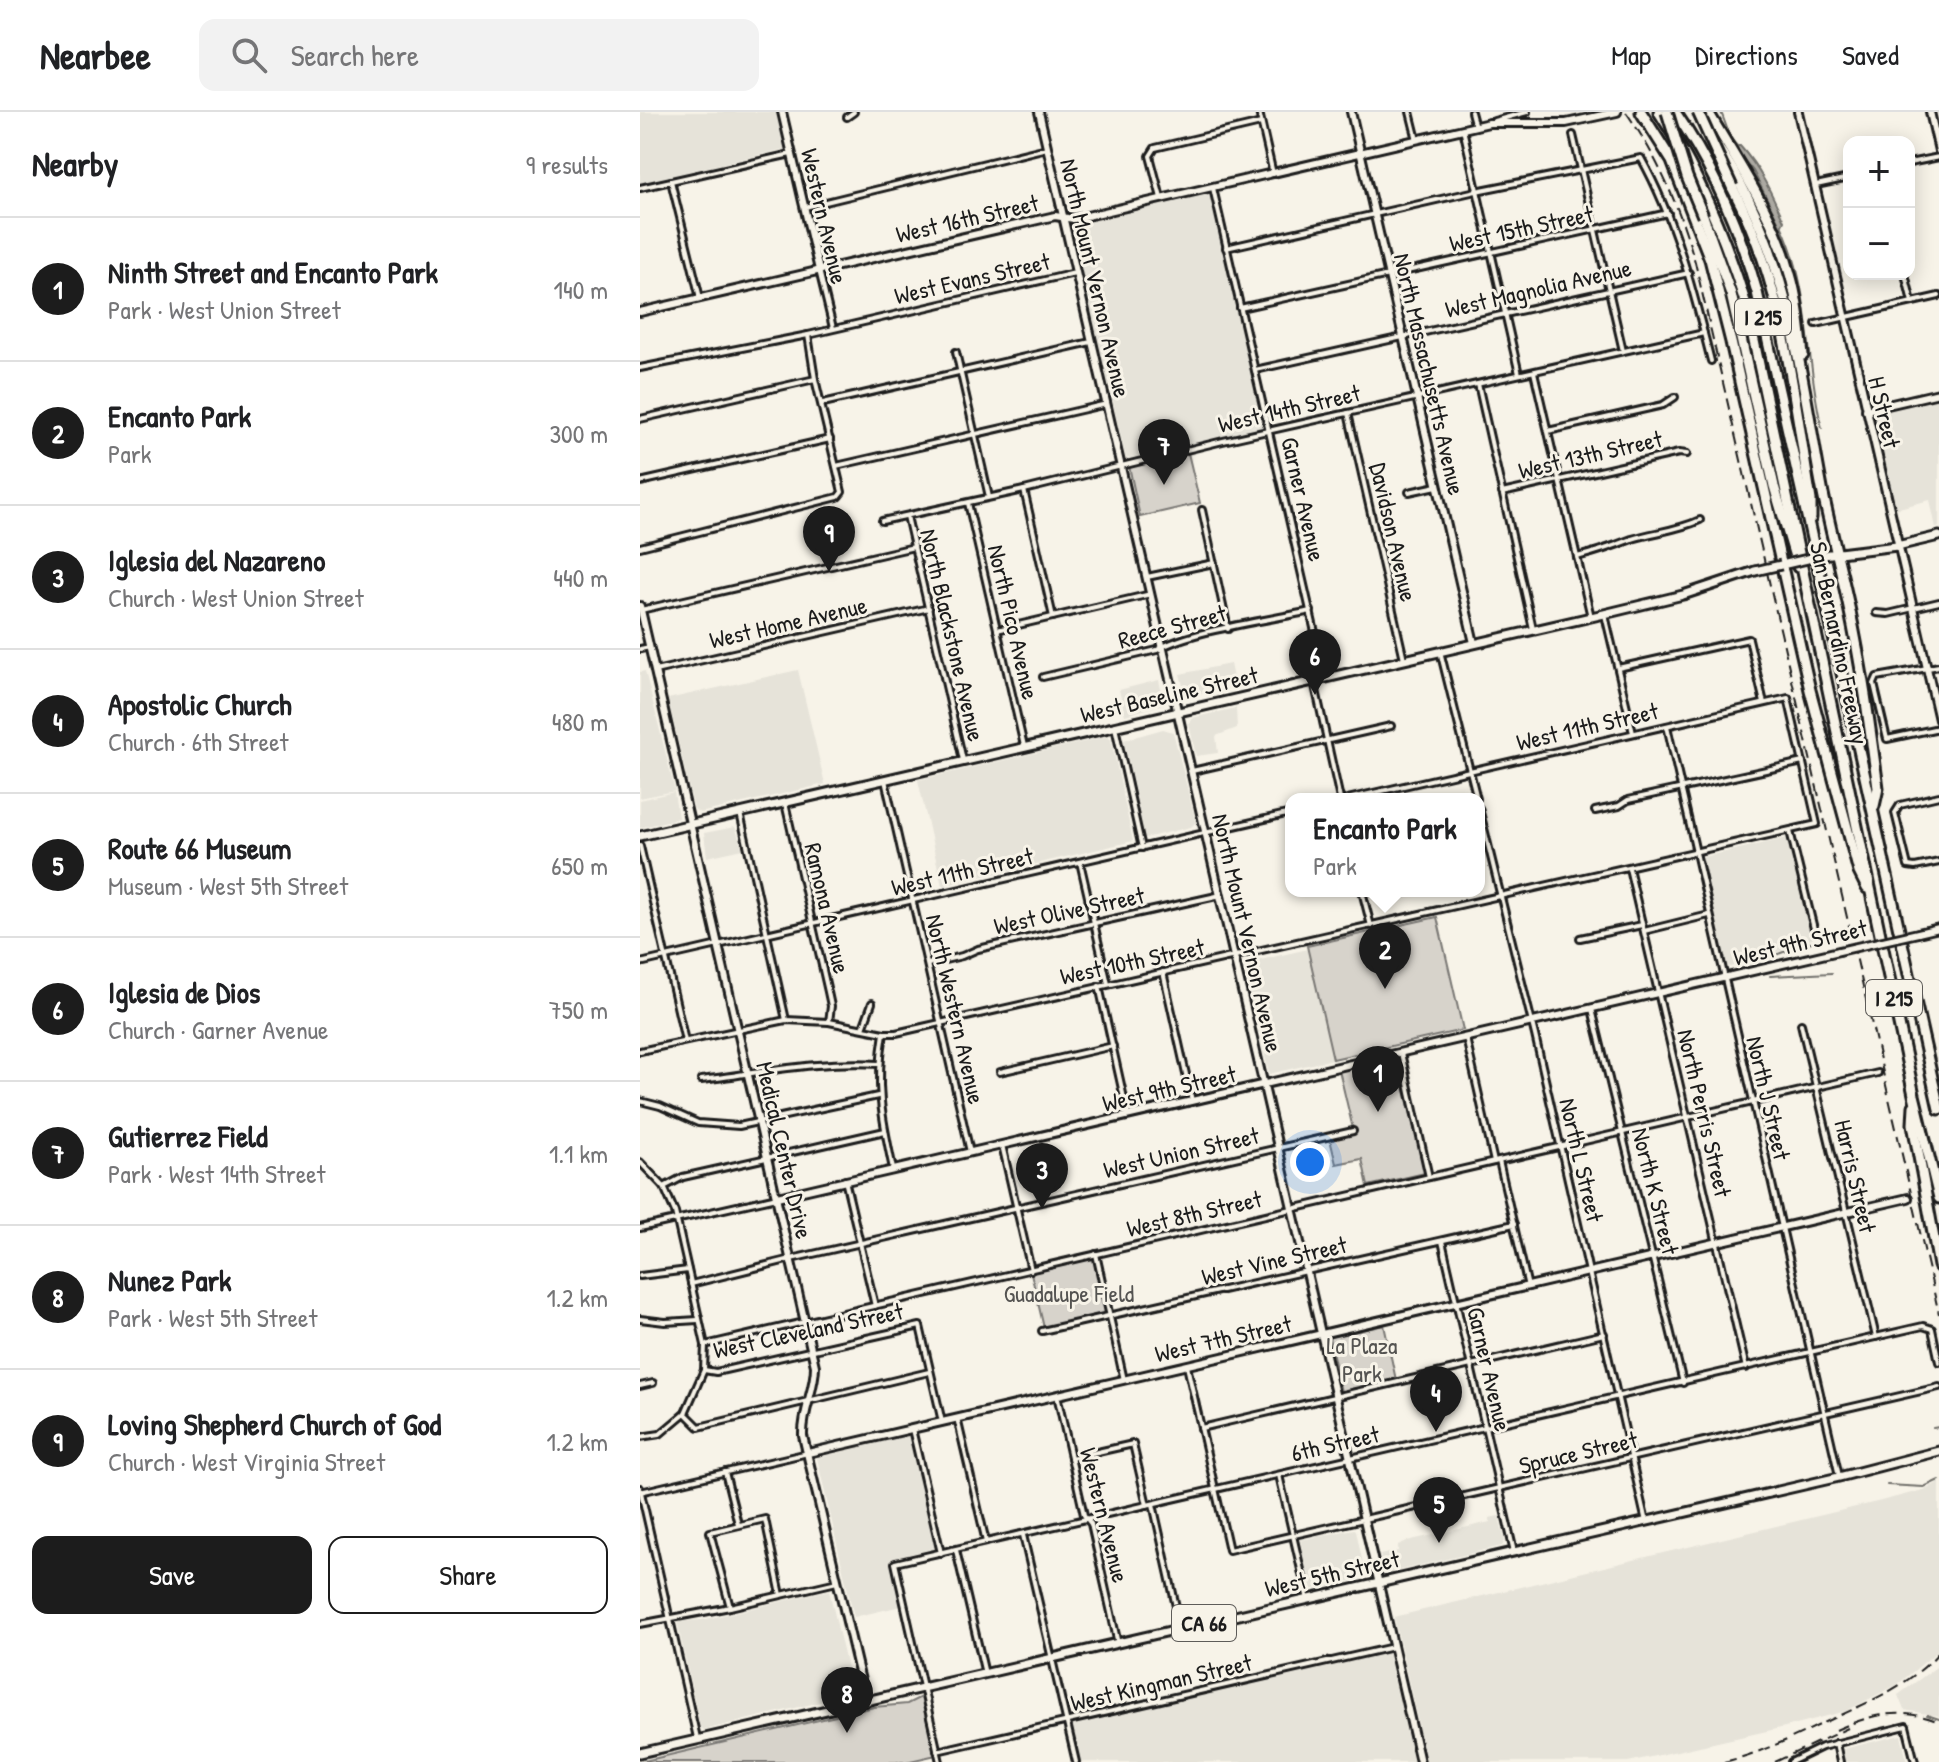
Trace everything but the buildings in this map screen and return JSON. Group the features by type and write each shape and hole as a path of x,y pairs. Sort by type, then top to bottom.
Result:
{"highway":[{"path":"1641,112 1661,141 1690,203 1710,259 1814,706 1859,872 1874,902"},
{"name":"San Bernardino Freeway","path":"1659,112 1688,156 1738,278 1778,446 1914,1095 1939,1198"},
{"path":"1667,112 1737,314 1774,486 1818,638"},
{"name":"San Bernardino Freeway","path":"1675,112 1721,192 1747,257 1939,1109"},
{"path":"1695,112 1754,232 1778,303 1811,500 1811,537"},
{"path":"1695,112 1728,161 1760,224 1784,293 1833,554 1850,609 1878,788 1873,809"},
{"path":"1708,112 1781,245 1799,316 1805,373 1802,377"},
{"path":"1717,249 1731,342"},
{"path":"1914,1095 1913,1124 1939,1266"}],"main road":[{"name":"West Baseline Street","path":"640,836 1604,614 1683,595 1755,571 1939,536"},
{"name":"West 5th Street","path":"640,1753 1646,1522 1936,1452"}],"street":[{"name":"Western Avenue","path":"782,112 833,328"},
{"path":"847,117 854,112"},
{"name":"North Mount Vernon Avenue","path":"1039,112 1420,1762"},
{"path":"1259,112 1273,174"},
{"name":"North Massachusetts Avenue","path":"1351,112 1474,643"},
{"path":"1410,112 1417,140"},
{"path":"1471,112 1475,127"},
{"name":"West 16th Street","path":"640,312 1055,216 1074,219 1213,188 1527,112"},
{"name":"West 16th Street","path":"1489,123 1556,124 1617,112"},
{"name":"H Street","path":"1798,112 1939,720"},
{"path":"1915,161 1939,154 1930,112"},
{"path":"1161,199 1150,156 1155,148 1261,123"},
{"path":"1463,129 1519,374"},
{"path":"1573,135 1623,351"},
{"path":"804,207 1047,148"},
{"path":"640,188 791,154"},
{"path":"1226,248 1476,191 1641,158 1668,213 1689,273 1711,361"},
{"path":"1815,186 1843,179"},
{"path":"671,181 700,298"},
{"name":"Garner Avenue","path":"1213,188 1326,679"},
{"name":"West 15th Street","path":"1240,308 1668,213"},
{"name":"West Evans Street","path":"640,368 808,335 1078,272"},
{"name":"West Magnolia Avenue","path":"1255,370 1689,273"},
{"path":"1906,280 1912,302"},
{"path":"1816,324 1939,296"},
{"name":"West 14th Street","path":"882,521 1704,333"},
{"path":"640,547 838,497 842,492 815,379 808,335"},
{"path":"822,403 1093,342"},
{"path":"956,352 989,497"},
{"path":"1534,372 1591,617"},
{"path":"640,419 815,379"},
{"path":"1478,384 1533,629"},
{"path":"1866,410 1939,393"},
{"path":"1548,431 1663,405 1675,397"},
{"path":"836,466 1107,404"},
{"name":"Davidson Avenue","path":"1348,413 1404,659"},
{"path":"640,482 830,439"},
{"name":"West 13th Street","path":"1502,493 1679,453 1687,454"},
{"path":"1409,492 1437,486"},
{"path":"1024,490 1053,617"},
{"name":"North Pico Avenue","path":"968,503 1024,748"},
{"path":"1202,510 1228,629"},
{"name":"North Blackstone Avenue","path":"907,516 964,762"},
{"path":"1577,557 1700,520"},
{"path":"640,608 914,547"},
{"path":"1147,577 1214,563"},
{"path":"997,630 1151,594"},
{"path":"1876,613 1939,602"},
{"name":"Medical Center Drive","path":"640,608 812,1351 815,1377 803,1425 866,1702"},
{"name":"West Home Avenue","path":"655,671 929,608"},
{"name":"Reece Street","path":"1043,677 1311,611"},
{"path":"1604,614 1633,733"},
{"path":"1618,668 1749,639 1764,703"},
{"path":"640,649 650,647"},
{"path":"1440,651 1475,793"},
{"path":"1939,666 1877,677 1874,684 1885,737 1890,740 1939,728"},
{"path":"1314,681 1339,793"},
{"name":"West 11th Street","path":"1374,793 1788,698 1803,762"},
{"path":"1192,771 1391,726"},
{"name":"North J Street","path":"1667,726 1839,1477"},
{"path":"1115,727 1142,848"},
{"path":"1595,811 1619,806 1628,800 1803,762"},
{"name":"West 10th Street","path":"640,1051 786,1020 829,1022 884,1033 941,1023 1817,824 1803,762"},
{"name":"North Western Avenue","path":"885,780 970,1152"},
{"path":"1939,796 1900,805 1895,813 1906,862 1910,867 1939,862"},
{"name":"Ramona Avenue","path":"785,803 831,1006 829,1022"},
{"path":"740,813 786,1020"},
{"name":"West 11th Street","path":"640,963 1285,814"},
{"path":"1790,830 1815,933"},
{"name":"North L Street","path":"1485,844 1501,897 1561,1147 1646,1522"},
{"path":"640,846 685,1041"},
{"path":"1080,862 1108,984"},
{"name":"North Perris Street","path":"1629,867 1746,1368"},
{"name":"West Olive Street","path":"927,964 978,949 1221,895"},
{"path":"1364,897 1371,926"},
{"path":"1580,938 1709,915"},
{"name":"West 9th Street","path":"640,1228 1939,928"},
{"path":"1163,972 1192,1101"},
{"path":"1099,986 1128,1116"},
{"path":"863,1028 872,1003"},
{"name":"North K Street","path":"1592,1009 1683,1383"},
{"name":"Harris Street","path":"1801,1024 1876,1337"},
{"path":"884,1033 878,1096 893,1169"},
{"path":"1466,1038 1528,1287"},
{"path":"1000,1072 1113,1046"},
{"path":"1401,1053 1429,1177"},
{"path":"701,1080 841,1061 879,1064"},
{"name":"West 8th Street","path":"705,1345 1878,1073"},
{"path":"640,1101 660,1106 698,1123 739,1126 878,1096"},
{"path":"664,1187 683,1177 885,1131"},
{"name":"West Union Street","path":"691,1284 1353,1131"},
{"path":"1002,1145 1031,1270"},
{"path":"640,1162 664,1187 678,1219 705,1345 704,1370 685,1413 660,1434 640,1437"},
{"path":"845,1180 875,1306"},
{"name":"West 7th Street","path":"640,1491 1908,1198"},
{"name":"West Vine Street","path":"1042,1331 1514,1224"},
{"name":"Garner Avenue","path":"1442,1241 1514,1552"},
{"path":"1096,1254 1124,1380"},
{"path":"640,1276 688,1270"},
{"path":"640,1319 665,1322 698,1320"},
{"name":"West Cleveland Street","path":"704,1370 716,1372 920,1326 929,1372"},
{"name":"6th Street","path":"923,1688 895,1563 1923,1326 1932,1329 1939,1362"},
{"path":"1200,1428 1604,1334"},
{"path":"1187,1365 1215,1489"},
{"path":"685,1413 699,1427 929,1372 942,1422"},
{"path":"640,1386 653,1383"},
{"name":"Spruce Street","path":"1215,1489 1229,1550 1937,1389"},
{"name":"Western Avenue","path":"1057,1395 1118,1644"},
{"path":"957,1418 986,1542"},
{"path":"912,1429 941,1553"},
{"path":"1071,1458 1133,1444 1181,1629"},
{"path":"725,1472 738,1524"},
{"path":"1279,1475 1308,1600"},
{"path":"640,1491 698,1740"},
{"path":"730,1607 710,1532 738,1524 765,1519 781,1595"},
{"path":"1023,1534 1076,1762"},
{"path":"956,1550 985,1674"},
{"path":"640,1624 839,1582"},
{"name":"West Kingman Street","path":"937,1751 1393,1647"},
{"path":"923,1688 940,1762"},
{"path":"1791,1762 1822,1747 1906,1726 1915,1762"},
{"path":"1836,1743 1840,1762"}],"shaded area":[{"path":"640,112 776,112 785,149 640,183"},
{"path":"1737,146 1754,163 1765,182 1784,221 1781,227 1753,171 1739,154"},
{"path":"1209,193 1265,427 1126,459 1071,225"},
{"path":"1939,398 1939,527 1936,528 1930,500 1895,509 1873,414"},
{"path":"1230,664 1235,687 1186,697 1180,674"},
{"path":"798,670 825,784 700,813 694,809 668,699"},
{"path":"645,671 675,791 640,798 640,672"},
{"path":"1159,680 1164,704 1125,715 1119,690"},
{"path":"1236,708 1237,728 1216,736 1218,753 1196,756 1189,723 1192,718"},
{"path":"1163,729 1173,732 1196,822 1191,827 1145,838 1124,740"},
{"path":"1108,736 1133,841 942,886 918,780"},
{"path":"674,792 678,818 640,828 640,800"},
{"path":"735,827 743,849 707,857 704,833"},
{"path":"1787,838 1812,939 1757,960 1730,967 1724,965 1699,858"},
{"path":"1308,949 1333,1059 1269,1074 1243,964"},
{"path":"910,1435 935,1548 890,1559 901,1606 854,1617 817,1458"},
{"path":"1939,1482 1939,1650 1898,1684 1846,1711 1628,1762 1078,1762 1069,1724 1388,1652 1406,1729 1419,1727 1394,1617 1881,1501 1927,1489"},
{"path":"1499,1516 1505,1541 1502,1546 1388,1573 1383,1570 1380,1555 1398,1551 1398,1545 1490,1522 1489,1518"},
{"path":"1354,1529 1365,1574 1359,1579 1310,1590 1300,1540"},
{"path":"829,1590 853,1694 704,1730 700,1727 677,1621 702,1620"},
{"path":"1939,1665 1939,1716 1904,1710 1898,1695"},
{"path":"1901,1735 1907,1762 1845,1762 1843,1749"}],"green space":[{"path":"1188,453 1200,503 1140,517 1129,466"},
{"path":"1437,917 1463,1030 1333,1059 1307,946"},
{"path":"1397,1057 1425,1173 1368,1186 1362,1159 1336,1164 1330,1139 1354,1133 1339,1070"},
{"name":"Guadalupe Field","path":"1094,1258 1107,1313 1044,1328 1031,1273"},
{"name":"La Plaza Park","path":"1384,1325 1396,1380 1341,1392 1329,1337"},
{"path":"921,1697 936,1755 906,1762 640,1762 874,1707 907,1704"}],"waterway":[{"path":"1721,112 1731,139 1737,146"},
{"path":"1782,227 1799,276 1822,428"},
{"path":"1770,957 1843,933"},
{"path":"1770,976 1832,973"},
{"path":"1933,1428 1939,1427"},
{"path":"1887,1485 1924,1487 1939,1480"},
{"path":"1927,1715 1939,1719"}],"railway":[{"path":"1626,112 1667,184 1695,262 1939,1314"},
{"path":"1724,1762 1777,1744 1873,1700 1902,1684 1939,1652"},
{"path":"1836,1730 1887,1714 1912,1715 1939,1722"},
{"path":"1775,1762 1848,1728"}],"place":[{"name":"Gutierrez Field","path":"1164,485"},
{"name":"Loving Shepherd Church of God","path":"829,572"},
{"name":"Iglesia de Dios","path":"1315,695"},
{"name":"Encanto Park","path":"1385,989"},
{"name":"Ninth Street and Encanto Park","path":"1378,1112"},
{"name":"Iglesia del Nazareno","path":"1042,1209"},
{"name":"Apostolic Church","path":"1436,1432"},
{"name":"Route 66 Museum","path":"1439,1543"},
{"name":"Nunez Park","path":"847,1733"}]}
